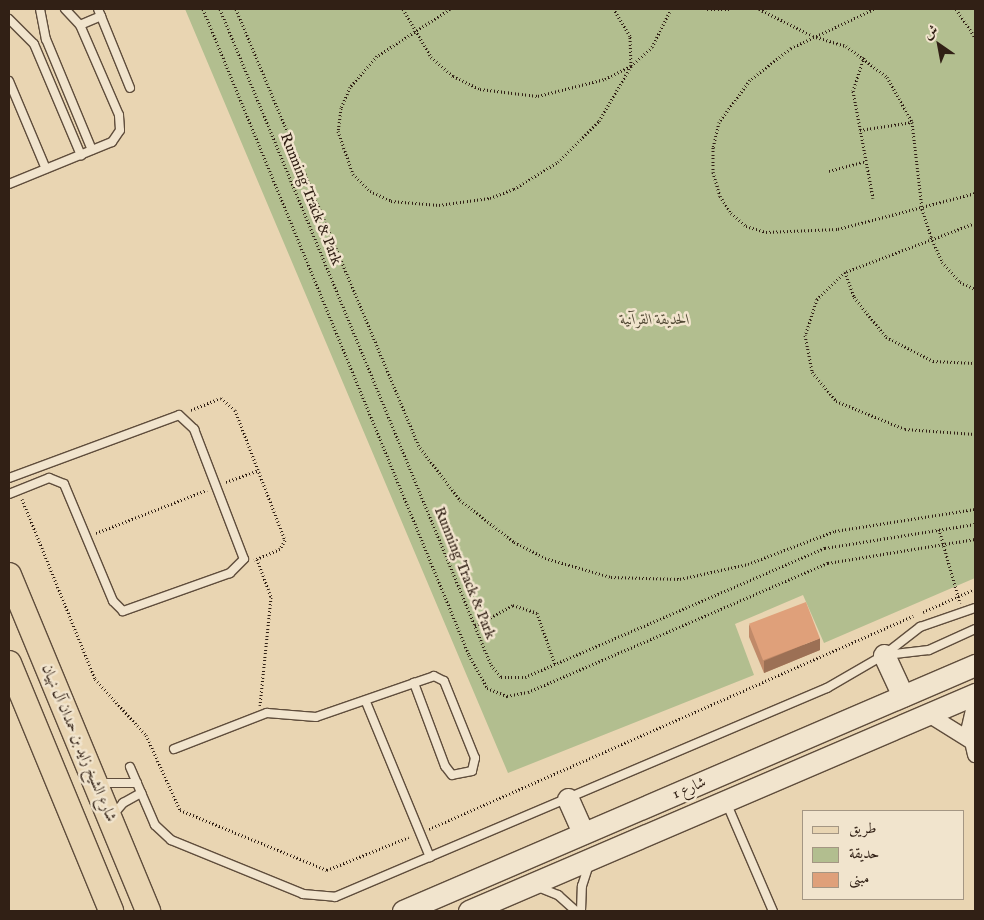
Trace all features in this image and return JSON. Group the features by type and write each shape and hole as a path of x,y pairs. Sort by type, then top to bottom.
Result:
{"main road":[{"name":"شارع الشيخ زايد بن حمدان آل نهيان","path":"9,575 148,911"},
{"path":"9,663 111,911"}],"street":[{"path":"884,655 903,696"},
{"name":"شارع 1","path":"403,911 975,665"},
{"name":"شارع 1","path":"469,911 975,694"},
{"path":"972,747 975,701"},
{"path":"928,714 972,747"},
{"path":"568,798 583,833"}],"lane":[{"path":"40,9 46,39 92,150"},
{"path":"9,184 112,142 121,122 80,25 65,9"},
{"path":"80,25 99,12 130,88"},
{"path":"9,19 34,44 81,155"},
{"path":"9,81 46,169"},
{"path":"9,478 179,415 191,422 218,486 245,552 242,565 124,611 113,601 60,480 50,478 9,494"},
{"path":"130,767 155,825 171,840 314,897 336,897 807,697 884,655 920,628 962,611 975,608"},
{"path":"884,655 929,650 975,629"},
{"path":"174,749 259,715 277,712 308,718 366,702 414,683 434,676 444,680 476,762 472,771 456,776 446,770 414,683"},
{"path":"366,702 430,857"},
{"path":"96,783 137,783"},
{"path":"111,819 123,802 141,793"},
{"path":"726,801 773,911"},
{"path":"581,911 582,886 593,858"},
{"path":"528,886 558,896 576,911"}],"path":[{"path":"203,9 469,655 487,688 518,696 815,567 975,539"},
{"name":"Running Track & Park","path":"220,9 490,665 501,677 517,680 818,550 975,524"},
{"path":"236,9 418,445 460,500 507,537 578,569 620,578 680,579 748,564 835,530 975,509"},
{"path":"403,9 412,32 430,56 453,76 480,89 509,96 538,96 605,79 631,66 652,47 671,9"},
{"path":"450,9 412,32 363,70 350,87 339,123 342,154 353,174 370,190 390,201 465,203 537,177 599,121 631,66 630,36 614,9"},
{"path":"707,9 730,9"},
{"path":"759,9 813,36 864,57 887,77 912,122 922,209 931,237 942,262 960,282 975,289"},
{"path":"874,9 813,36 750,80 720,122 712,146 713,172 731,213 746,226 766,232 812,231 922,209 975,193"},
{"path":"956,9 975,37"},
{"path":"864,57 853,91 874,198"},
{"path":"860,130 912,122"},
{"path":"829,171 866,161"},
{"path":"975,222 931,237 845,272 817,299 808,316 806,354 822,388 836,401 881,423 930,433 975,434"},
{"path":"845,272 868,319 886,337 932,361 975,364"},
{"path":"179,415 215,399 228,400 258,470 285,540 280,549 242,565"},
{"path":"86,536 258,470"},
{"path":"939,529 941,544 962,611"},
{"path":"256,559 271,606 259,715"},
{"path":"474,626 514,605 537,613 555,664"}],"green space":[{"name":"الحديقة القرآنية","path":"185,9 975,9 975,578 824,643 803,595 735,624 754,675 508,773"}],"building":[{"path":"806,602 820,638 763,660 749,624"}]}
